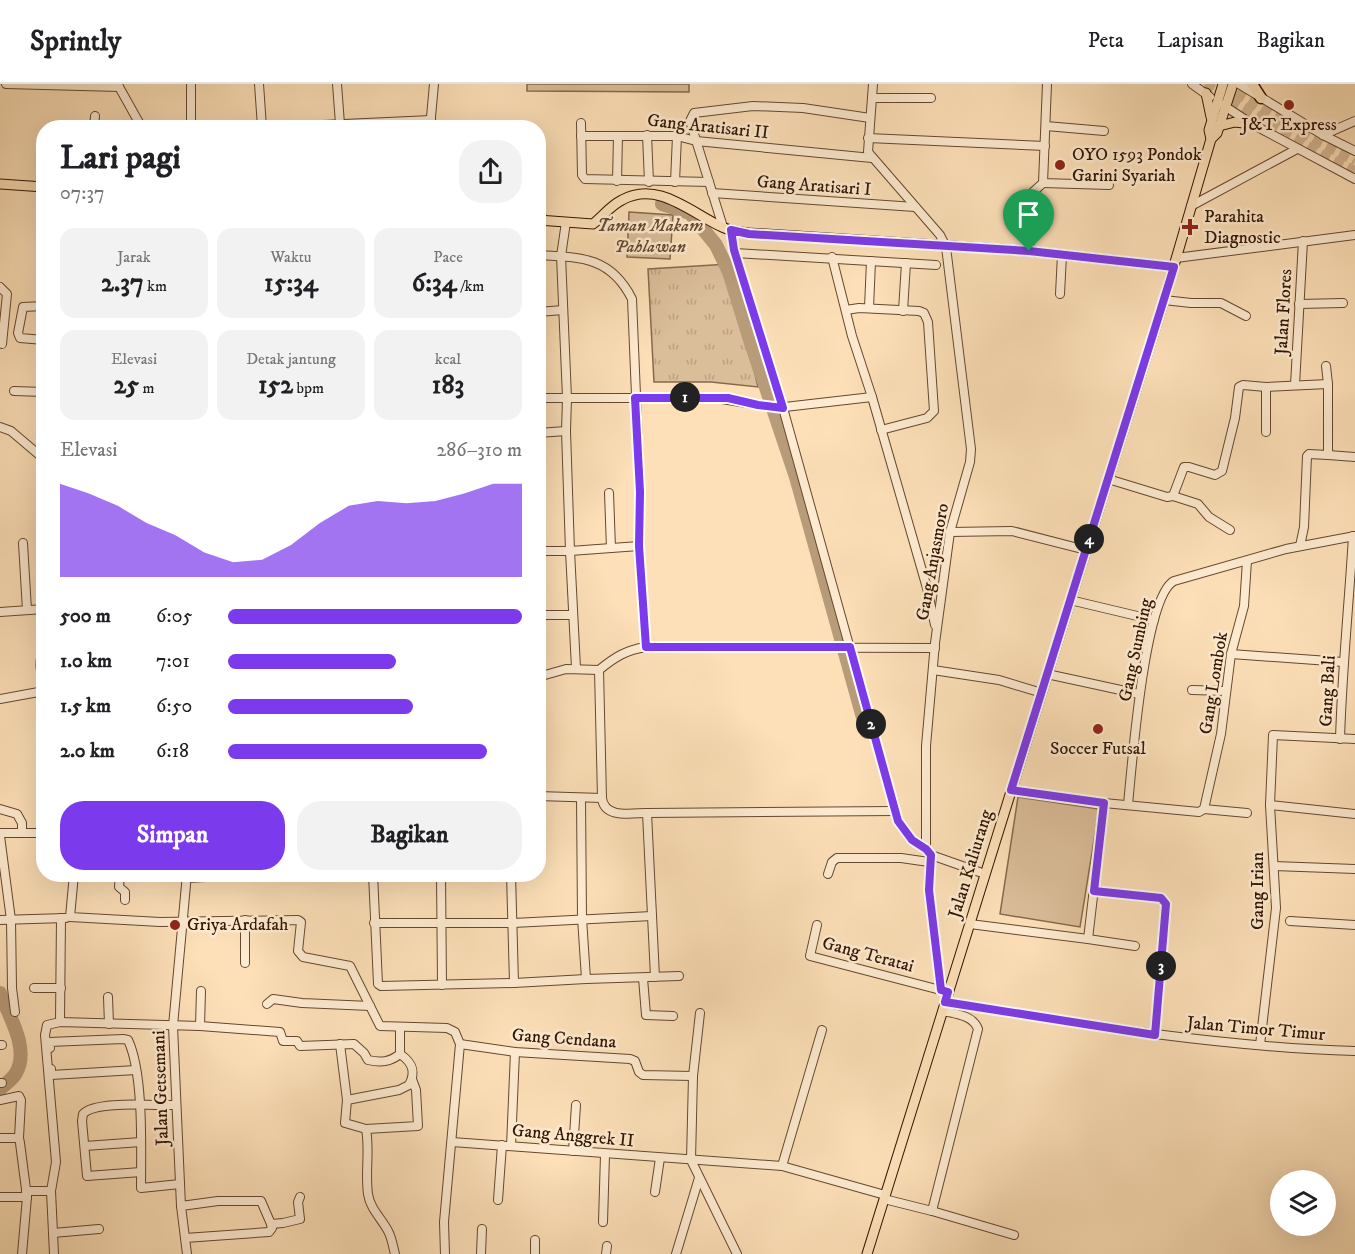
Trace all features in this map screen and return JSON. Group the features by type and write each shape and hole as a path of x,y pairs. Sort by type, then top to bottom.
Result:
{"highway":[{"path":"1252,84 1261,98"}],"main road":[{"name":"Jalan Kaliurang","path":"867,1254 944,999 970,924 1164,300 1211,140 1217,133 1215,123 1221,104 1223,84"},
{"name":"Jalan Kaliurang","path":"1221,104 1233,84"},
{"path":"1206,93 1215,123 1252,124"},
{"path":"0,184 36,186"},
{"path":"546,221 593,224 622,199 645,194 673,199 727,229 749,234 1175,262"}],"street":[{"path":"6,84 118,86 137,120"},
{"path":"191,84 191,120"},
{"path":"259,84 260,120"},
{"path":"337,84 340,120"},
{"path":"430,120 434,84"},
{"path":"873,84 868,152 940,235 945,247"},
{"path":"1043,183 1047,84"},
{"path":"1192,84 1252,124 1355,179"},
{"path":"1239,84 1323,135 1355,151"},
{"path":"872,98 931,98"},
{"path":"870,118 803,108 753,105 702,110 694,113 690,120 708,182 735,253 895,811 904,831 928,855 985,874"},
{"path":"1323,135 1355,121"},
{"path":"581,123 583,177 591,181 708,182"},
{"path":"1046,126 1104,131"},
{"path":"647,135 649,182"},
{"name":"Gang Aratisari II","path":"581,136 677,136 696,141 872,158"},
{"path":"617,181 618,136"},
{"path":"675,182 677,136"},
{"path":"868,138 1045,146"},
{"path":"1191,206 1297,149"},
{"path":"1029,251 1033,192 1043,183 1109,185"},
{"name":"Gang Aratisari I","path":"712,193 915,207"},
{"path":"566,222 561,256 576,668"},
{"path":"1175,262 1355,235"},
{"name":"Jalan Flores","path":"1295,386 1303,241"},
{"name":"Gang Anjasmoro","path":"944,999 929,890 926,746 936,636 950,532 971,454 945,247"},
{"path":"735,253 936,265"},
{"path":"546,255 594,261 605,266 617,276 632,299 640,492 639,546 646,647"},
{"path":"1060,294 1062,255"},
{"path":"832,257 858,358 872,397 927,588 936,636"},
{"path":"870,308 871,261"},
{"path":"903,311 906,263"},
{"path":"0,287 7,294 2,344"},
{"path":"1164,300 1221,303 1246,316"},
{"path":"1299,304 1342,303"},
{"path":"36,306 23,307 18,333 20,339 36,340"},
{"path":"846,310 870,308 924,313 928,322 934,411 927,418 881,430"},
{"path":"546,311 563,310"},
{"path":"1326,366 1328,455"},
{"path":"1173,496 1184,467 1215,475 1222,471 1235,418 1239,387 1243,385 1266,387 1328,384"},
{"path":"1266,387 1266,432"},
{"path":"14,391 36,392"},
{"path":"546,398 716,398 779,408 872,397"},
{"path":"0,428 11,431 36,452"},
{"path":"546,432 566,431"},
{"path":"1300,546 1304,527 1307,456 1309,454 1355,457"},
{"path":"1108,480 1197,504 1209,517 1230,530"},
{"path":"609,493 611,548"},
{"path":"950,532 1012,531 1086,550"},
{"path":"1247,561 1300,546 1354,536"},
{"name":"Gang Bali","path":"1340,739 1343,662 1348,627 1354,536"},
{"path":"23,543 27,610"},
{"path":"546,550 570,551 639,546"},
{"name":"Gang Sumbing","path":"1128,804 1139,694 1154,620 1162,596 1169,583 1247,561"},
{"name":"Gang Lombok","path":"1204,809 1219,744 1231,654 1244,606 1247,561"},
{"path":"1070,600 1154,620"},
{"path":"0,612 36,609"},
{"path":"546,615 573,615"},
{"path":"546,675 576,668 599,670 618,655 646,647 935,648"},
{"path":"1231,654 1343,662"},
{"path":"599,670 602,798 603,806 613,812 895,811"},
{"path":"933,670 999,680 1042,693"},
{"path":"1047,674 1139,694"},
{"path":"1192,690 1226,691"},
{"path":"0,699 36,692"},
{"name":"Gang Irian","path":"1260,1045 1276,908 1270,805 1273,735 1340,739"},
{"path":"1340,739 1355,739"},
{"path":"1011,790 1104,803 1199,812 1204,809 1247,813"},
{"path":"546,796 602,798"},
{"path":"580,798 582,918 586,979"},
{"path":"1089,939 1104,803"},
{"path":"1270,805 1355,814"},
{"path":"0,809 17,814 22,823 22,832"},
{"path":"647,813 655,977"},
{"path":"15,1012 12,988 11,920 0,834 36,833"},
{"path":"828,873 832,862 837,858 901,858 928,855"},
{"path":"1274,866 1355,869"},
{"path":"70,917 73,882"},
{"path":"119,882 119,887 125,892 125,900"},
{"name":"Jalan Getsemani","path":"186,882 173,1026 181,1206 187,1254"},
{"path":"373,882 378,984 386,987 679,976"},
{"path":"441,882 442,985"},
{"path":"512,882 514,983"},
{"path":"1094,891 1161,898 1166,904 1155,1035"},
{"path":"374,923 513,923 652,916"},
{"path":"0,920 70,917 160,922 298,920 301,922 298,951 300,955 350,966 380,1026 447,1028 455,1032 460,1044 444,1222 445,1254"},
{"path":"60,1022 61,918"},
{"path":"245,920 245,963"},
{"path":"1290,921 1355,925"},
{"path":"970,924 1135,946"},
{"name":"Gang Teratai","path":"817,925 810,956 944,999"},
{"path":"643,978 646,1015 673,1016"},
{"path":"34,988 61,988"},
{"path":"201,991 201,1026"},
{"path":"108,998 109,1024"},
{"path":"267,1004 273,999 302,1003 370,1006"},
{"path":"932,1211 978,1029 976,1024 944,999"},
{"name":"Jalan Timor Timur","path":"944,999 1155,1035 1355,1051"},
{"path":"700,1013 693,1076 691,1160 737,1254"},
{"path":"54,1254 51,1191 56,1162 45,1035 47,1025 60,1022 201,1026 280,1032 283,1041 297,1041 300,1046 354,1044 368,1060 375,1062 391,1061 400,1054"},
{"path":"400,1027 400,1054"},
{"path":"782,1166 822,1030"},
{"path":"136,1070 51,1075 49,1042 126,1039 130,1042 136,1070 139,1104 141,1188 180,1184"},
{"path":"340,1044 347,1100 345,1123 366,1129 418,1126 416,1090 412,1079"},
{"name":"Gang Cendana","path":"460,1044 515,1052 630,1059 635,1061 639,1072 643,1075 693,1076"},
{"path":"511,1146 515,1052"},
{"path":"347,1100 399,1090 409,1085 414,1073 412,1066 408,1059 400,1054"},
{"path":"0,1100 19,1096 21,1100 19,1138 26,1194 22,1254"},
{"path":"141,1172 87,1176 82,1118 87,1110 154,1103 162,1106 176,1102"},
{"path":"573,1151 576,1105"},
{"path":"366,1129 369,1145 368,1196 388,1232 395,1254"},
{"path":"0,1138 19,1138"},
{"path":"85,1146 141,1142"},
{"name":"Gang Anggrek II","path":"452,1142 605,1155 782,1166 1014,1235"},
{"path":"498,1200 502,1146"},
{"path":"603,1222 605,1155"},
{"path":"655,1192 660,1158"},
{"path":"676,1254 699,1178"},
{"path":"0,1197 51,1191"},
{"path":"271,1224 299,1220 300,1197"},
{"path":"181,1206 218,1201 261,1201 272,1228 268,1232 185,1238"},
{"path":"53,1233 99,1229"},
{"path":"481,1254 482,1229"},
{"path":"535,1240 535,1254"}],"green space":[{"path":"527,84 689,84 689,92 527,91"},
{"name":"Taman Makam Pahlawan","path":"629,212 673,215 670,259 627,257"},
{"path":"729,264 758,387 711,382 654,382 648,269"},
{"path":"1018,797 1099,809 1080,927 1000,914"}],"waterway":[{"path":"662,204 690,213 716,245 729,272 796,477 867,732"},
{"path":"0,993 17,1033 21,1054 16,1073 0,1089"}],"tunnel":[{"path":"1205,84 1326,157 1355,171"},
{"path":"1223,85 1313,139 1355,161"}],"place":[{"name":"J&T Express","path":"1289,105"},
{"name":"OYO 1593 Pondok Garini Syariah","path":"1060,165"},
{"name":"Parahita Diagnostic","path":"1190,227"},
{"name":"Soccer Futsal","path":"1098,729"},
{"name":"Griya Ardafah","path":"175,925"}],"route":[{"path":"731,230 749,234 1029,251 1174,267 1011,790 1104,803 1094,891 1164,900 1166,904 1155,1035 945,1002 948,992 941,990 929,890 931,855 912,840 898,821 850,647 646,647 639,546 640,492 635,398 728,398 783,408 734,250 731,230"}]}
